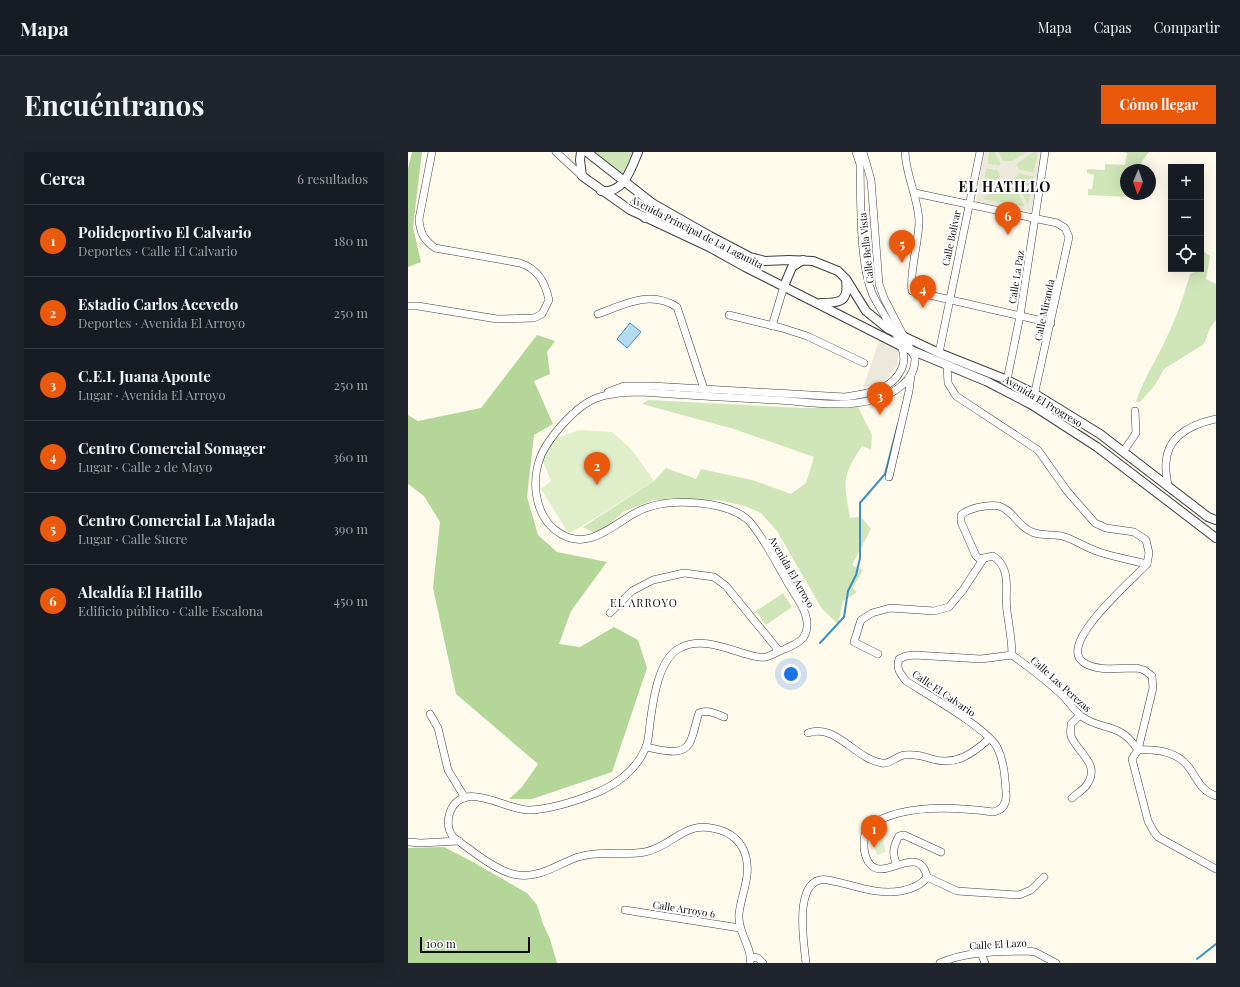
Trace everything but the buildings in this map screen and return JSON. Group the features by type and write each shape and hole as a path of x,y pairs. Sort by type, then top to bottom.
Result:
{"street":[{"path":"408,306 418,306 497,319 534,318 542,314 549,300 542,278 531,266 435,248 425,240 420,230 419,219 432,152"},
{"name":"Avenida Principal de La Lagunita","path":"556,152 582,176 630,210 712,248 745,267 818,303"},
{"path":"582,152 580,160 582,176"},
{"name":"Avenida Principal de La Lagunita","path":"587,152 652,203 710,236 757,260 772,262 804,260 813,261 838,271 846,278"},
{"path":"600,190 612,190 624,182 638,152"},
{"name":"Avenida El Arroyo","path":"705,393 832,397 861,394 882,388 896,377 903,364 901,346 870,287 864,250 860,164 856,152"},
{"name":"Calle Bella Vista","path":"863,152 871,180 879,284 884,298 906,338"},
{"path":"905,152 908,174 915,193 919,221 911,290 913,292 1051,323"},
{"name":"Calle Bolívar","path":"939,353 948,299 980,152"},
{"name":"Calle La Paz","path":"1007,380 1020,316 1034,218 1046,152"},
{"path":"631,169 633,183 638,193"},
{"path":"915,193 1034,218"},
{"path":"645,218 653,213 652,203"},
{"name":"Calle Miranda","path":"1032,404 1069,237 1065,228 1057,223 1034,218"},
{"path":"772,326 784,286 792,267 804,260"},
{"path":"818,303 833,303 842,300 847,293 846,278"},
{"name":"Avenida El Progreso","path":"846,278 866,310 895,333 939,353 1007,380 1035,394 1100,434 1208,517 1216,520"},
{"path":"598,314 641,298 658,299 677,307 705,393"},
{"name":"Avenida El Progreso","path":"818,303 901,346 988,382 1032,404 1098,447 1216,538"},
{"path":"729,315 807,336 864,364"},
{"path":"889,477 915,362 906,338"},
{"path":"947,366 948,383 956,396 1038,450 1068,491 1095,522 1106,528 1134,532 1146,540 1149,553 1147,564 1083,632 1077,652 1078,658 1084,663 1094,666 1137,668 1144,670 1152,676 1153,688 1138,750 1132,759 1148,821 1158,837 1216,869"},
{"name":"Avenida El Arroyo","path":"465,798 485,797 521,810 534,810 576,801 605,790 617,783 638,761 646,747 657,688 663,666 671,654 681,647 697,642 756,657 765,657 794,645 802,638 806,629 804,609 755,529 748,521 731,509 706,503 676,503 652,506 628,516 606,532 587,538 568,537 553,528 545,520 540,510 536,494 537,474 542,454 546,446 572,416 589,402 599,398 607,392 624,386 835,404 871,400 889,394 902,385 912,373"},
{"path":"1123,452 1136,433 1136,411"},
{"path":"1168,485 1165,464 1168,451 1174,441 1190,428 1200,423 1216,419"},
{"path":"1012,654 1012,639 1007,612 1008,585 1005,574 998,559 993,556 980,559 976,556 964,532 961,515 975,508 994,506 1008,510 1027,530 1034,533 1064,536 1080,542 1098,552 1147,564"},
{"path":"878,654 854,642 861,620 872,613 890,608 934,610 949,607 963,590 984,558"},
{"path":"610,613 632,591 653,580 684,573 714,577 726,586 779,652"},
{"name":"Calle Las Perezas","path":"1012,654 1064,698 1080,715 1091,722 1108,726 1124,734 1138,750"},
{"name":"Calle El Calvario","path":"926,876 925,870 919,864 911,862 877,869 868,860 865,854 864,841 866,831 873,823 899,813 942,808 993,812 1001,809 1004,806 1006,795 1003,762 996,747 979,729 906,681 898,672 897,665 899,659 906,656 981,659 1012,654"},
{"path":"646,747 672,752 682,751 690,746 699,713 704,711 724,717"},
{"path":"430,714 438,728 448,770 465,798 457,803 449,815 450,832 459,841 497,868 516,875 525,876 543,873 580,857 603,852 645,852 691,828 703,827 715,829 735,837 741,844 748,866 739,914 740,928 751,960 758,958 763,963"},
{"path":"1072,798 1085,787 1091,778 1092,769 1071,736 1071,724 1080,715"},
{"path":"808,733 815,730 828,732 865,756 882,764 906,754 923,756 942,762 956,760 970,755 989,739"},
{"path":"1138,750 1158,750 1179,758 1187,764 1201,787 1216,796"},
{"path":"897,864 893,852 895,843 900,836 904,835 941,852"},
{"path":"408,842 421,843 459,841"},
{"path":"806,963 802,921 804,902 807,891 813,884 820,880 828,880 860,889 878,892 895,892 918,885 926,876 957,891 1019,895 1031,890 1044,877"},
{"name":"Calle Arroyo 6","path":"625,910 740,928"},
{"name":"Calle El Lazo","path":"940,963 953,957 981,953 1035,952 1056,963"},
{"path":"981,953 985,963"}],"green space":[{"path":"412,152 422,152 413,227 421,262 408,267 408,169"},
{"path":"595,152 637,152 623,178 594,154"},
{"path":"989,152 995,152 1001,164 999,166 987,164"},
{"path":"998,152 1027,152 1013,161 1003,162"},
{"path":"1033,152 1038,152 1034,173 1019,170 1016,164"},
{"path":"1124,152 1149,152 1141,164 1125,164 1127,153"},
{"path":"1105,164 1120,165 1120,197 1088,195 1088,189 1092,189 1094,175 1087,173 1087,169 1105,170"},
{"path":"986,168 998,170 1000,176 981,194"},
{"path":"1019,173 1034,176 1028,206 1015,179"},
{"path":"1002,179 1012,181 1026,207 982,200"},
{"path":"1204,252 1210,256 1206,279 1216,284 1216,320 1210,328 1204,344 1164,369 1155,385 1140,402 1136,402 1144,382 1174,322 1190,274 1194,272 1204,272"},
{"path":"537,335 555,341 547,352 550,374 534,381 553,424 534,435 527,497 538,535 557,552 607,562 571,611 559,644 580,647 614,627 638,640 647,668 612,772 532,799 509,799 522,787 538,764 456,694 433,588 440,522 424,496 408,484 408,415 418,421 481,408"},
{"path":"648,400 802,408 858,407 872,435 871,450 862,446 850,466 846,480 846,496 850,518 861,517 871,529 852,565 863,570 853,588 857,592 843,601 838,624 822,609 777,531 761,513 745,506 719,500 654,500 622,512 608,527 594,533 583,527 654,481 666,468 696,479 701,469 752,480 791,494 806,483 814,457 734,429 642,404"},
{"path":"579,430 612,432 632,450 654,481 569,534 541,489 551,481 543,461 554,439"},
{"path":"783,593 792,607 766,625 756,611"},
{"path":"882,839 886,852 877,855 873,841"},
{"path":"444,847 527,893 537,905 550,939 557,963 408,963 408,848"}],"shaded area":[{"path":"984,152 989,152 987,164 999,166 1001,164 995,152 998,152 1003,161 1013,161 1027,152 1033,152 1016,164 1019,170 1034,173 1038,152 1042,152 1031,212 976,202","holes":["986,168 998,170 1000,176 982,194","1019,173 1034,177 1028,205 1015,179","1002,179 1012,181 1025,207 983,199"]},
{"path":"880,338 899,348 897,365 886,380 863,388"}],"water":[{"path":"630,323 641,332 627,348 617,339"}],"waterway":[{"path":"820,643 844,617 848,591 856,575 860,558 860,503 885,474 898,424"},
{"path":"1197,959 1216,944"}],"place":[{"name":"Alcaldía El Hatillo","path":"1008,235"},
{"name":"Centro Comercial La Majada","path":"902,263"},
{"name":"Centro Comercial Somager","path":"923,308"},
{"name":"C.E.I. Juana Aponte","path":"880,415"},
{"name":"Estadio Carlos Acevedo","path":"597,485"},
{"name":"Polideportivo El Calvario","path":"874,848"}],"district":[{"name":"EL HATILLO","path":"1005,186"},
{"name":"EL ARROYO","path":"644,602"}]}
